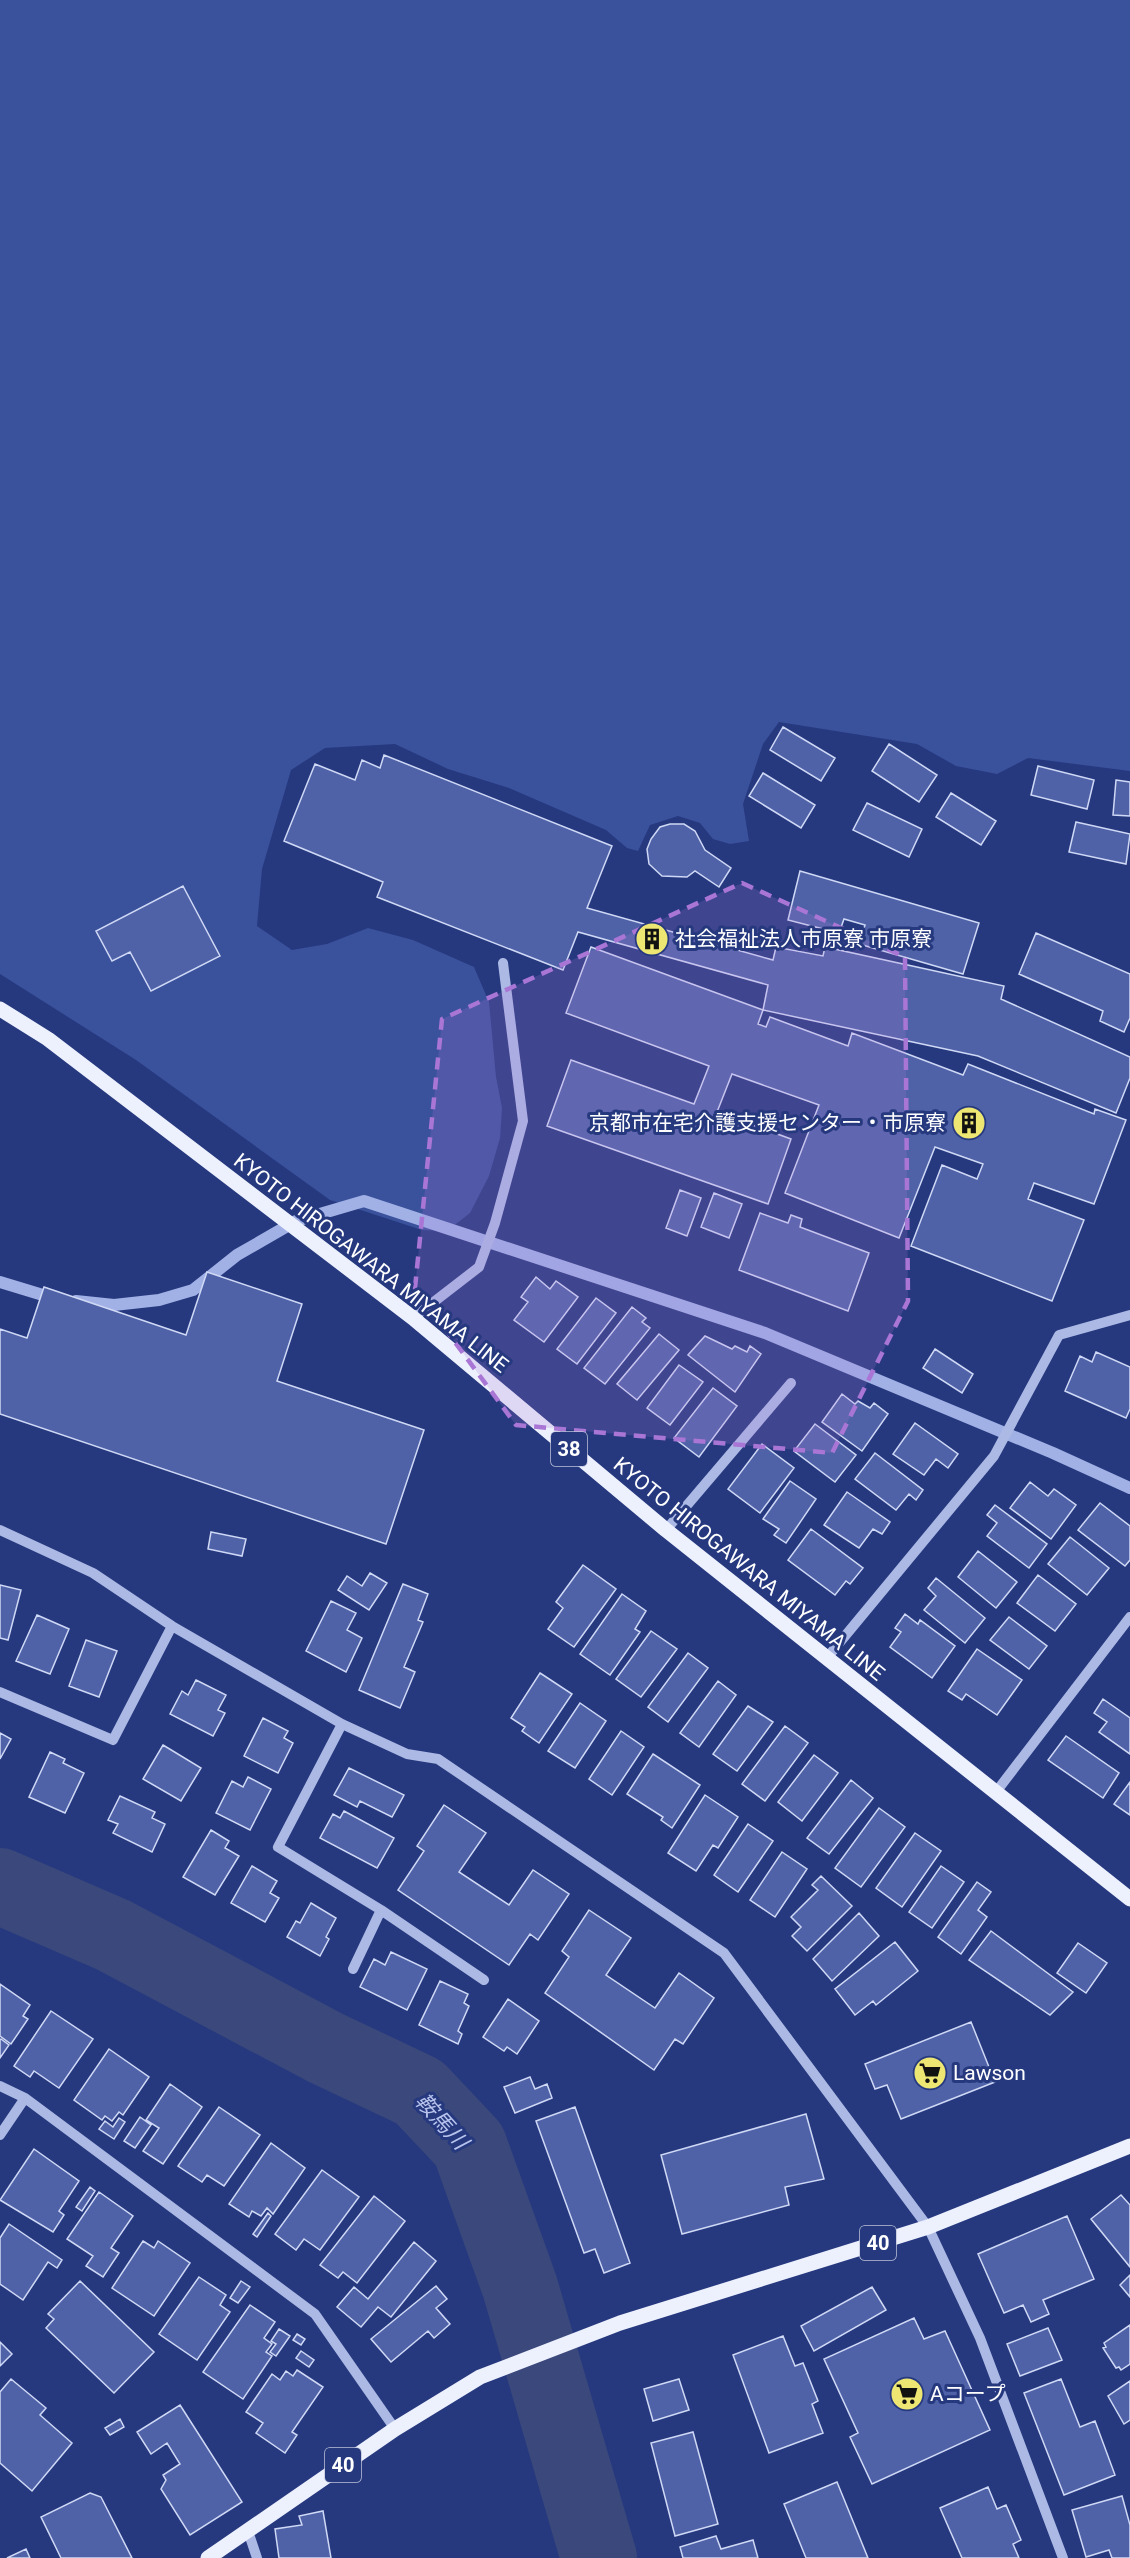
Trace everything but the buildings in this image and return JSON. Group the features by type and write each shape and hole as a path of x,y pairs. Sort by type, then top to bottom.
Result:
{"main road":[{"name":"KYOTO HIROGAWARA MIYAMA LINE","path":"0,1009 48,1039 413,1318 666,1530 1130,1899"},
{"name":"40","path":"208,2558 395,2429 480,2377 620,2323 928,2227 1130,2146"}],"street":[{"path":"413,1318 479,1267 495,1223 524,1121 503,963"},
{"path":"826,1659 994,1456 1059,1335 1130,1315"},
{"path":"666,1530 791,1383"},
{"path":"0,1530 93,1573 172,1626 342,1724 407,1754 438,1759 724,1953 928,2227 980,2338 1063,2558"},
{"path":"996,1792 1130,1617"},
{"path":"0,1692 112,1740 172,1626"},
{"path":"342,1724 278,1847 381,1910 484,1980"},
{"path":"353,1969 381,1910"},
{"path":"0,2086 25,2098 315,2314 395,2429"},
{"path":"0,2135 25,2098"},
{"path":"248,2531 257,2558"}],"highlighted area":[{"path":"742,883 905,957 908,1301 832,1453 516,1425 415,1288 442,1019"}],"shaded area":[{"path":"0,0 1130,0 1130,771 1028,758 997,774 956,766 917,744 779,722 763,744 743,804 749,841 730,844 713,839 700,823 678,816 650,825 638,851 627,848 606,830 509,788 448,769 395,744 325,748 291,770 262,869 257,926 292,950 327,944 368,928 413,940 474,967 489,1002 496,1077 502,1108 500,1138 489,1176 470,1213 447,1231 422,1230 330,1200 136,1060 0,974"}],"waterway":[{"path":"76,1301 114,1305 159,1300 193,1290 237,1255 296,1221 364,1201 765,1333 1053,1453 1130,1488"},
{"path":"0,1282 56,1299"},
{"name":"鞍馬川","path":"0,1886 113,1935 326,2048 419,2092 469,2145 520,2287 599,2558"}],"place":[{"name":"社会福祉法人市原寮 市原寮","path":"652,939"},
{"name":"京都市在宅介護支援センター・市原寮","path":"969,1123"},
{"name":"Lawson","path":"930,2073"},
{"name":"Aコープ","path":"907,2394"}]}
